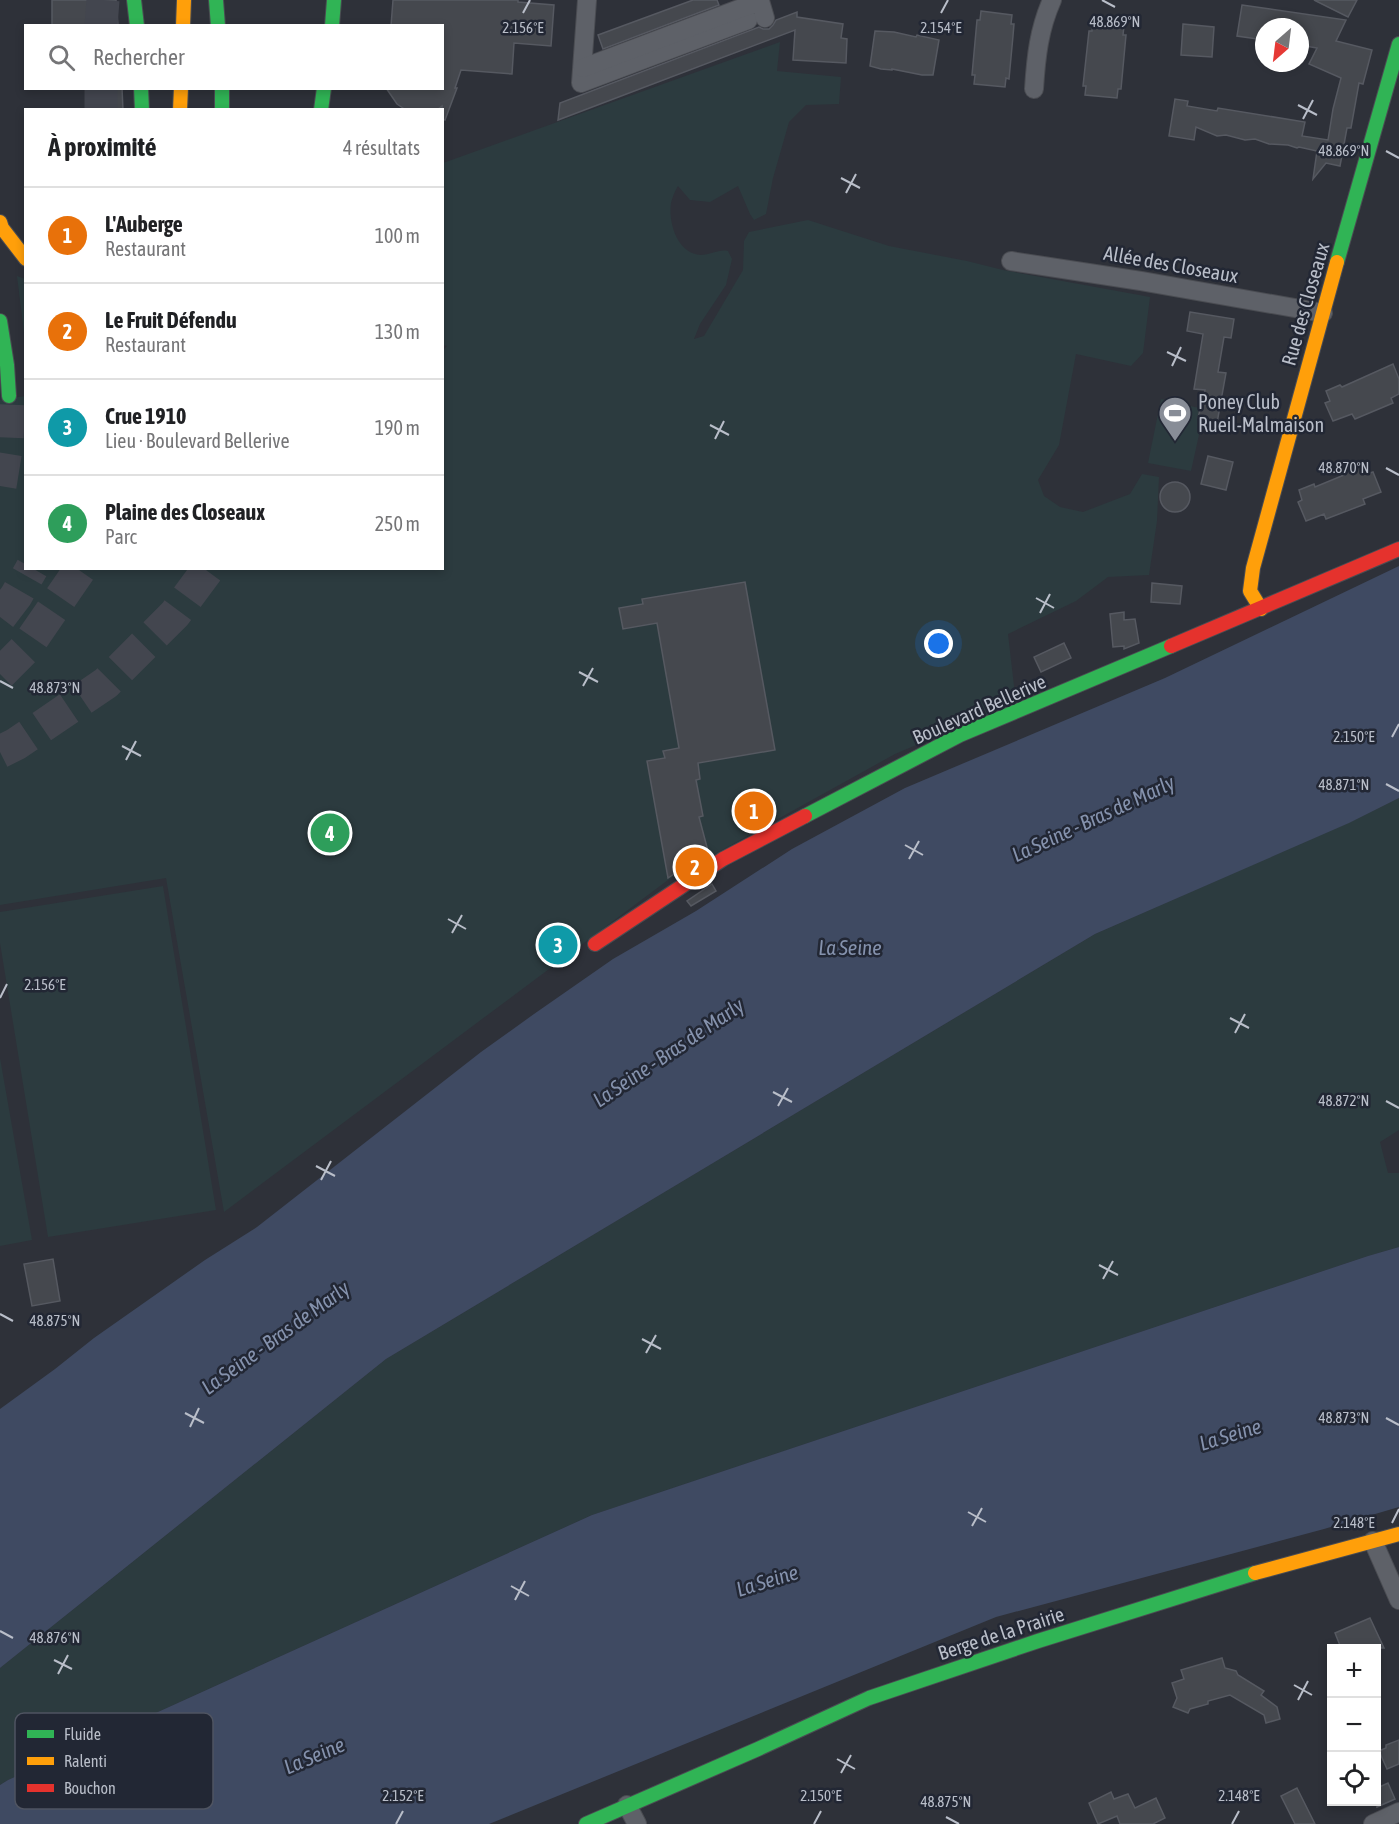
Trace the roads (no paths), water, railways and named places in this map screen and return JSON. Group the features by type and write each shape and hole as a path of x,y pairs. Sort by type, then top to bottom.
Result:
{"main road":[{"path":"134,0 137,24"},
{"path":"183,24 184,0"},
{"path":"216,0 218,24"},
{"path":"332,24 334,0"},
{"name":"Rue des Closeaux","path":"1261,609 1250,591 1253,568 1399,44"},
{"path":"141,90 142,108"},
{"path":"180,108 181,90"},
{"path":"222,90 222,108"},
{"path":"321,108 324,90"},
{"path":"334,90 335,108"},
{"path":"1,230 24,257"},
{"path":"0,321 9,396"},
{"name":"Boulevard Bellerive","path":"595,944 723,859 960,735 1399,549"},
{"name":"Berge de la Prairie","path":"586,1824 869,1698 1038,1641 1238,1578 1399,1534"}],"street":[{"path":"587,0 581,83 756,19"},
{"path":"1034,89 1038,41 1052,0"},
{"name":"Allée des Closeaux","path":"1011,261 1142,281 1323,313"},
{"path":"1373,1541 1399,1600"},
{"path":"627,1805 637,1824"},
{"path":"1373,1824 1399,1812"}],"water":[{"name":"La Seine","path":"1399,566 1399,798 1349,823 1095,934 386,1359 0,1668 0,1409 94,1338 205,1260 257,1227 481,1052 534,1014 613,959 696,911 792,849 905,788 1165,678"},
{"name":"La Seine","path":"1399,1247 1399,1507 996,1617 489,1824 0,1824 0,1785 15,1777 15,1809 213,1809 213,1713 156,1713 592,1515"}],"tunnel":[{"path":"101,24 103,0"},
{"path":"101,90 101,108"},
{"path":"0,486 7,443 9,396"},
{"path":"0,617 16,596 31,570"},
{"path":"0,674 26,648 80,570"},
{"path":"0,752 16,744 106,683 175,614 208,570"}],"place":[{"name":"Poney Club Rueil-Malmaison","path":"1175,442"},
{"name":"L'Auberge","path":"754,811"},
{"name":"Plaine des Closeaux","path":"330,833"},
{"name":"Le Fruit Défendu","path":"695,867"},
{"name":"Crue 1910","path":"558,945"}],"water label":[{"name":"La Seine - Bras de Marly","path":"1093,818"},
{"name":"La Seine - Bras de Marly","path":"668,1052"},
{"name":"La Seine - Bras de Marly","path":"275,1337"}]}
